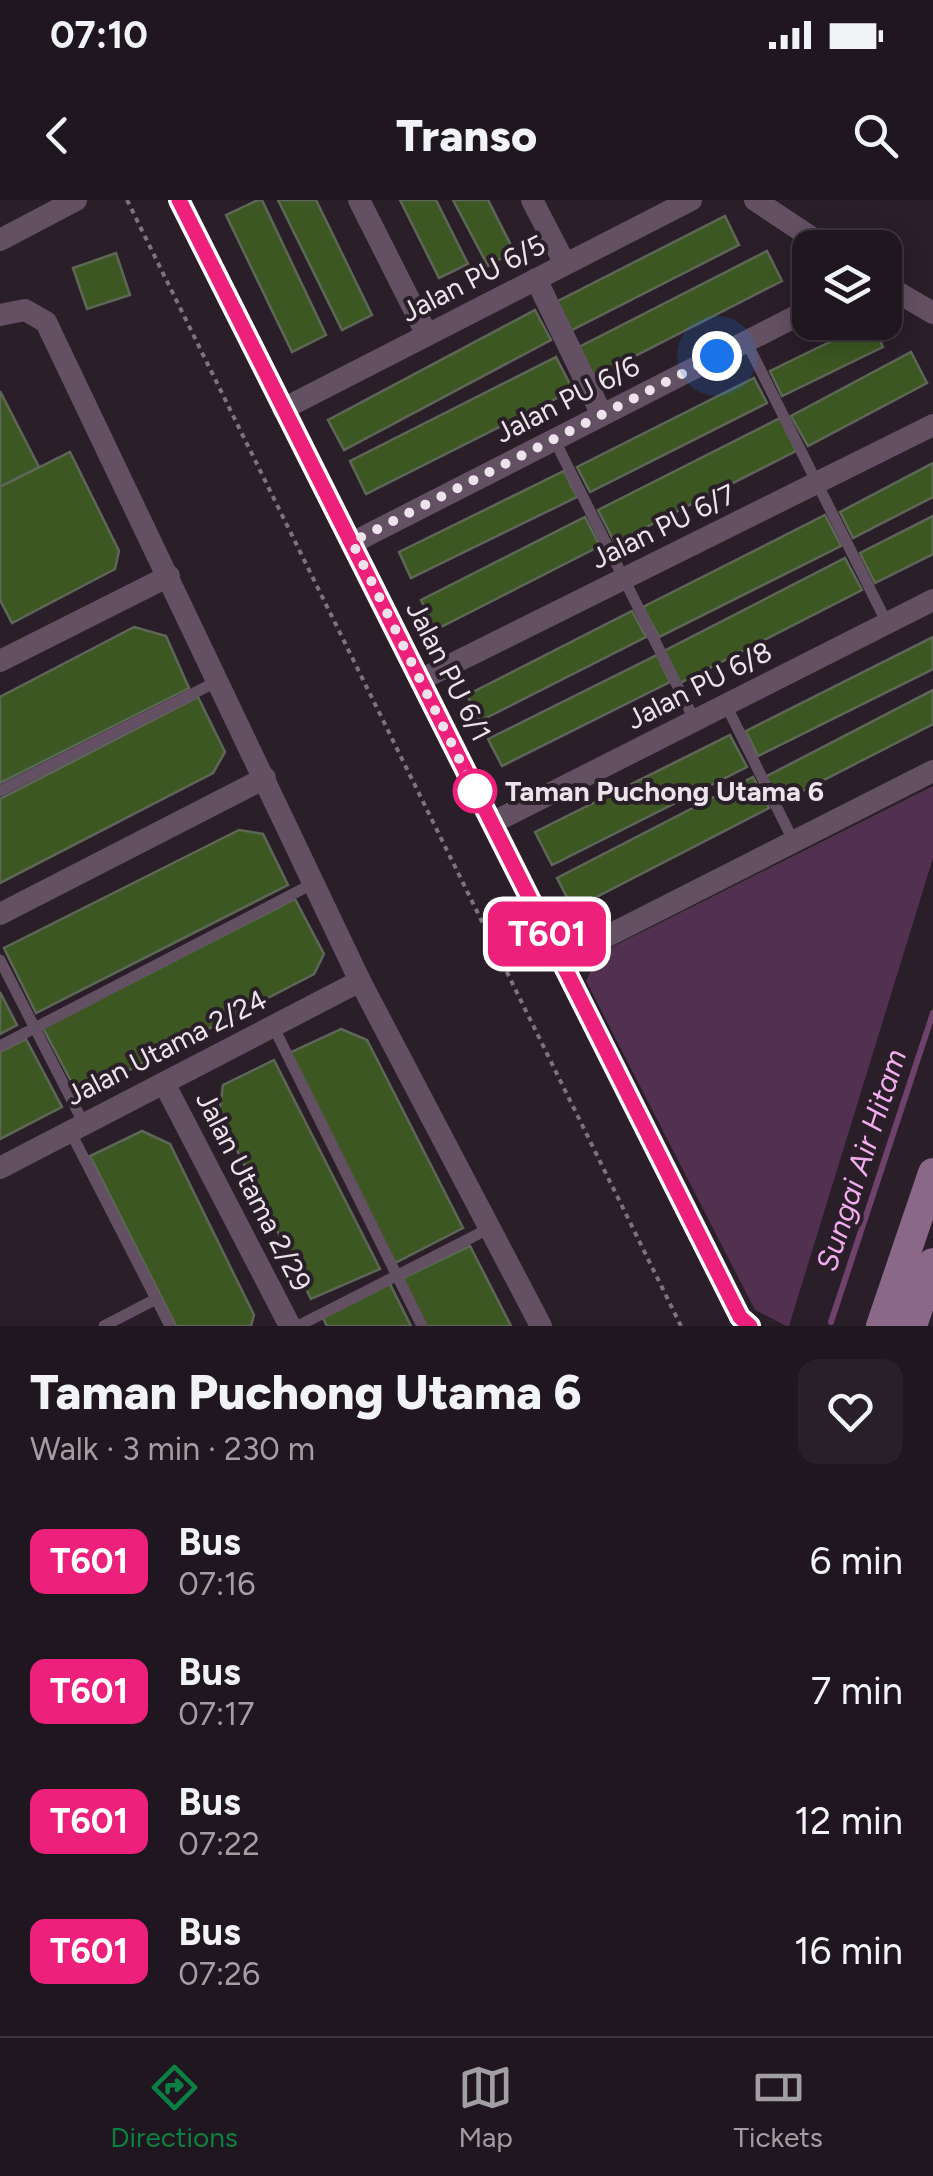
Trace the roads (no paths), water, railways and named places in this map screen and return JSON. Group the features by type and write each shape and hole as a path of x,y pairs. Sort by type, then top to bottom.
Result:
{"street":[{"path":"3,230 76,200"},
{"path":"359,200 427,335"},
{"path":"532,200 565,264"},
{"name":"Jalan PU 6/5","path":"284,408 691,200"},
{"path":"755,200 800,230"},
{"name":"Jalan PU 6/1","path":"183,201 560,960 740,1317 750,1326"},
{"path":"536,279 602,415"},
{"path":"902,295 933,313"},
{"path":"1,314 25,310 46,322 360,981 541,1326"},
{"name":"Jalan PU 6/6","path":"352,542 792,317"},
{"name":"Jalan PU 6/7","path":"420,680 933,424"},
{"path":"0,661 169,576"},
{"name":"Jalan PU 6/8","path":"492,823 933,600"},
{"path":"560,960 933,771"},
{"path":"0,914 264,778"},
{"name":"Jalan Utama 2/24","path":"0,1168 360,981"},
{"name":"Jalan Utama 2/29","path":"164,1083 290,1326"},
{"path":"881,1326 933,1173"},
{"path":"912,1326 932,1273"}],"lane":[{"path":"746,341 887,624"},
{"path":"554,440 695,720"},
{"path":"0,791 218,681"},
{"path":"726,705 793,840"},
{"path":"0,1046 314,882"},
{"path":"0,960 35,1028 77,1128 170,1326"},
{"path":"273,1026 422,1326"},
{"path":"298,1326 490,1228"},
{"path":"104,1326 156,1299"}],"waterway":[{"name":"Sungai Air Hitam","path":"831,1322 933,1013"}],"place":[{"name":"Taman Puchong Utama 6","path":"475,791"}]}
